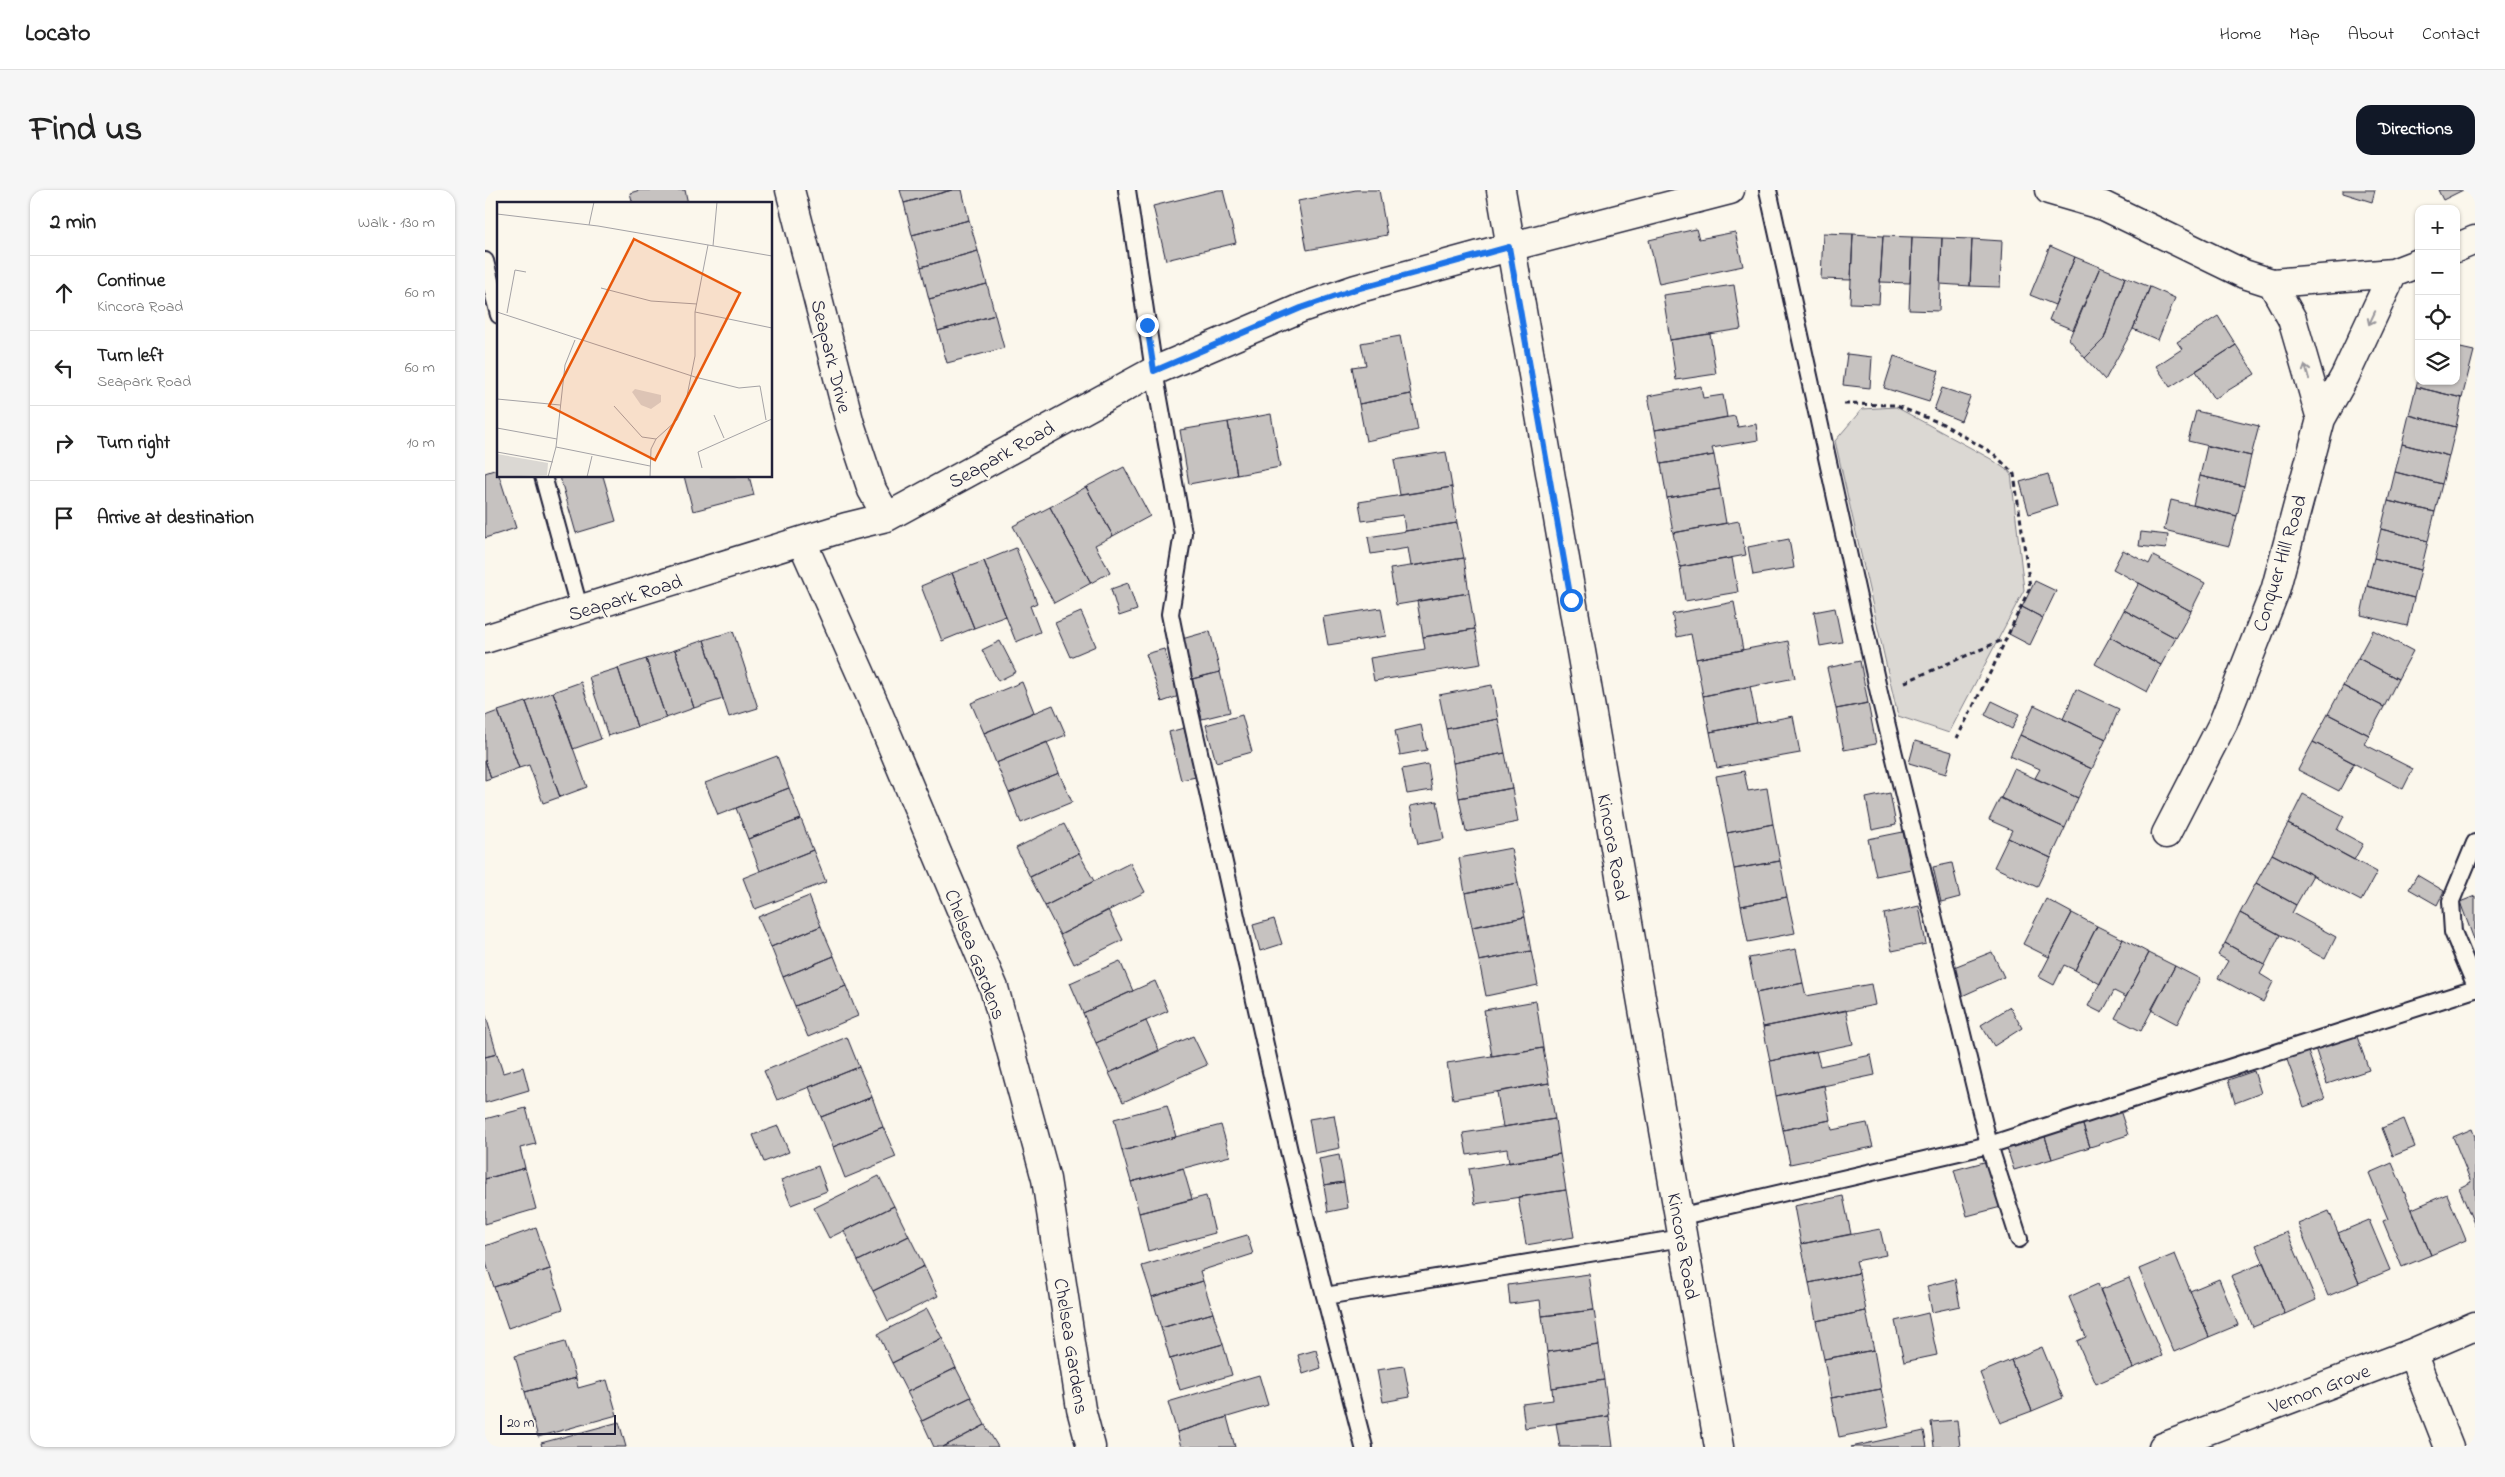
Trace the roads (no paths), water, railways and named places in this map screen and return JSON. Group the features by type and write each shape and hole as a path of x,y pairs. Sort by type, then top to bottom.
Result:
{"street":[{"name":"Seapark Drive","path":"790,190 849,424 872,490 887,517"},
{"name":"Kincora Road","path":"1501,190 1506,212 1509,247 1719,1447"},
{"path":"1509,247 1730,190"},
{"path":"2049,190 2104,206 2244,274 2272,283 2393,274 2415,265"},
{"path":"2460,246 2475,240"},
{"name":"Seapark Road","path":"485,640 846,527 887,517 1154,371 1301,308 1356,289 1509,247"},
{"name":"Conquer Hill Road","path":"2166,834 2223,723 2275,591 2321,419 2345,376 2393,274"},
{"path":"2272,283 2293,319 2321,419"},
{"name":"Chelsea Gardens","path":"802,542 876,708 993,988 1046,1178 1081,1409 1091,1447"},
{"name":"Vernon Grove","path":"2163,1447 2412,1353 2475,1326"},
{"path":"2412,1353 2449,1447"}],"lane":[{"path":"1127,190 1154,371 1183,533 1170,614 1187,699 1289,1151 1364,1447"},
{"path":"1768,190 1879,693 1989,1145 2019,1239"},
{"path":"485,261 497,307"},
{"path":"544,478 580,611"},
{"path":"2475,843 2451,901 2453,932 2475,984"},
{"path":"1325,1296 1680,1227 1989,1145 2475,989"}]}
